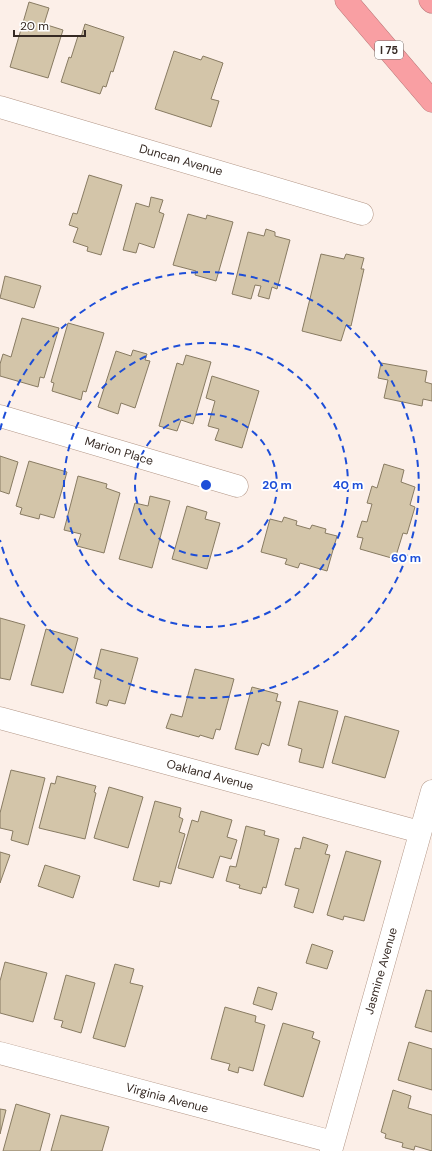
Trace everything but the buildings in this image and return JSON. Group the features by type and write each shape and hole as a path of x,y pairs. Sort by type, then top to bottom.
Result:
{"highway":[{"name":"I 75","path":"346,0 432,101"}],"street":[{"name":"Duncan Avenue","path":"0,107 362,214"},
{"name":"Marion Place","path":"0,416 238,486"},
{"name":"Oakland Avenue","path":"0,718 420,832"},
{"name":"Jasmine Avenue","path":"332,1147 432,792"},
{"name":"Virginia Avenue","path":"0,1053 332,1147"}]}
